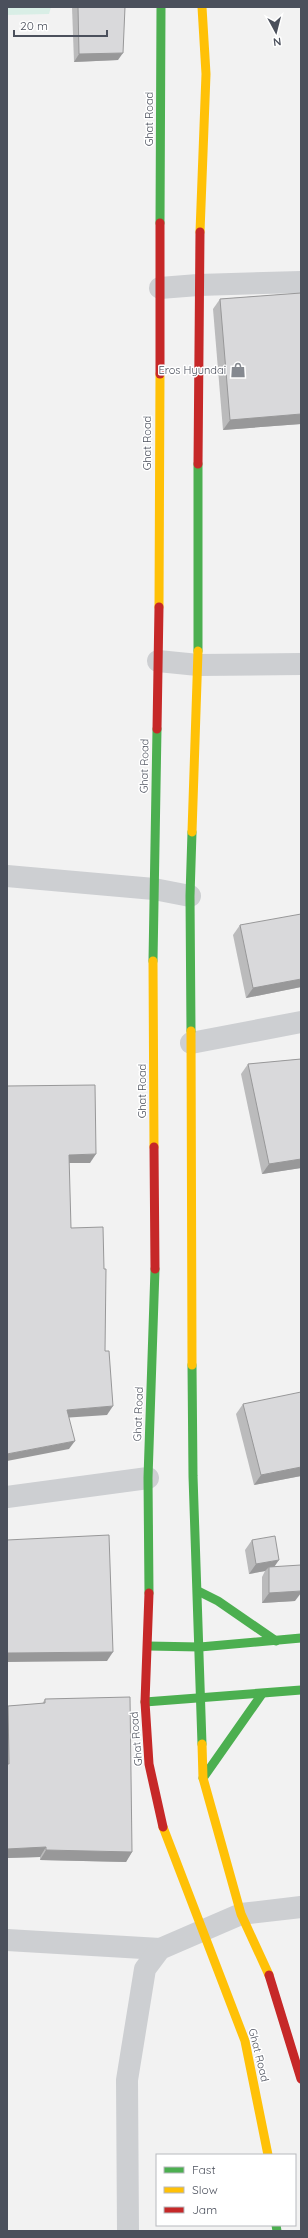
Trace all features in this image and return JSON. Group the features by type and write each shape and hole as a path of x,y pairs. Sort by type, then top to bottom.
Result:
{"main road":[{"name":"Ghat Road","path":"161,7 158,661 154,889 155,1293 148,1478 148,1646 145,1702 149,1764 166,1836 245,2041 268,2154"},
{"path":"202,7 206,74 198,284 198,664 190,896 194,1476 200,1647 202,1778 242,1914 269,1975 301,2078"},
{"path":"198,1591 218,1601 276,1641"},
{"path":"148,1646 200,1647 301,1638"},
{"path":"145,1702 200,1699 301,1690"},
{"path":"202,1778 262,1694"}],"street":[{"path":"160,288 198,284 301,282"},
{"path":"158,661 198,664 301,664"},
{"path":"7,876 154,889 190,896"},
{"path":"191,1043 301,1022"},
{"path":"7,1497 148,1478"},
{"path":"7,1940 160,1949 242,1914 301,1907"},
{"path":"128,2231 127,2080 145,1969 160,1949"}],"green space":[{"path":"7,7 51,7 49,14 7,15"}],"building":[{"path":"78,7 125,7 123,53 79,54"},
{"path":"301,293 301,414 230,420 220,299"},
{"path":"301,914 301,979 253,988 240,925"},
{"path":"301,1059 301,1159 269,1164 248,1064"},
{"path":"95,1085 96,1154 69,1155 71,1228 103,1227 104,1269 106,1269 105,1351 109,1351 113,1406 67,1410 75,1441 7,1454 7,1086"},
{"path":"301,1392 301,1467 261,1475 243,1404"},
{"path":"109,1535 113,1652 7,1653 7,1540"},
{"path":"275,1536 279,1560 256,1564 252,1540"},
{"path":"301,1565 301,1591 269,1593 269,1567"},
{"path":"130,1697 132,1852 46,1850 46,1847 7,1849 7,1764 9,1764 8,1706 45,1703 45,1699"}],"traffic: fast":[{"path":"160,223 161,7"},
{"path":"198,464 198,651"},
{"path":"153,961 157,729"},
{"path":"191,1031 190,896 192,832"},
{"path":"149,1593 148,1478 155,1269"},
{"path":"192,1365 193,1476 202,1744"},
{"path":"198,1591 218,1601 276,1641"},
{"path":"148,1646 200,1647 301,1638"},
{"path":"145,1702 301,1690"},
{"path":"203,1778 262,1694"},
{"path":"276,2226 277,2231"}],"traffic: slow":[{"path":"200,232 206,74 202,7"},
{"path":"159,607 160,374"},
{"path":"192,832 198,651"},
{"path":"153,961 154,1147"},
{"path":"191,1031 192,1365"},
{"path":"202,1744 203,1778 241,1914 269,1975"},
{"path":"163,1827 245,2041 268,2154"}],"traffic: jam":[{"path":"160,223 160,374"},
{"path":"198,464 200,232"},
{"path":"157,729 159,607"},
{"path":"154,1147 155,1269"},
{"path":"149,1593 145,1702 149,1764 163,1827"},
{"path":"269,1975 301,2079"}],"place":[{"name":"Eros Hyundai","path":"238,370"}]}
